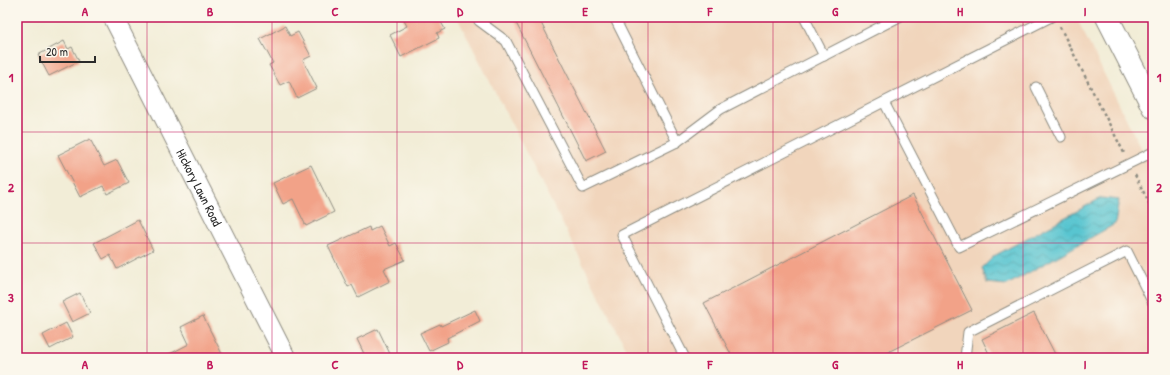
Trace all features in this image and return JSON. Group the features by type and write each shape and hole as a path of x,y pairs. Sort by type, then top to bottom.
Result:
{"main road":[{"path":"1107,17 1153,106"}],"street":[{"name":"Hickory Lawn Road","path":"113,17 286,358"}],"lane":[{"path":"477,17 479,21 506,41 583,188 677,142 721,109 899,17"},
{"path":"614,17 677,142"},
{"path":"804,17 824,56"},
{"path":"685,358 622,235 1051,17"},
{"path":"1036,87 1060,137"},
{"path":"884,102 959,246 1153,152"},
{"path":"965,358 968,332 1127,251 1153,303"}],"path":[{"path":"1058,24 1153,210"}],"shaded area":[{"path":"457,17 1076,17 1153,173 1153,358 631,358"}],"water":[{"path":"1101,198 1119,200 1115,224 1007,285 987,283 982,268 994,256"}],"building":[{"path":"402,17 438,17 445,29 437,33 439,38 401,57 390,35 407,26"},
{"path":"513,17 538,17 606,151 586,161"},
{"path":"285,26 290,36 298,32 311,56 303,60 317,88 297,98 289,81 280,85 269,65 273,63 260,39"},
{"path":"64,41 68,49 72,47 79,61 49,76 38,55"},
{"path":"90,139 104,166 117,160 129,183 107,194 103,186 80,197 58,155"},
{"path":"311,165 334,212 306,226 293,199 283,204 273,183"},
{"path":"913,195 972,310 876,358 733,358 704,303"},
{"path":"138,220 153,250 117,269 110,255 103,259 94,243"},
{"path":"380,226 390,246 396,243 405,260 384,269 390,281 358,297 352,285 348,287 328,246 369,227 370,231"},
{"path":"80,293 90,313 72,322 62,302"},
{"path":"475,310 480,321 447,338 448,342 429,351 420,333 440,324 441,326"},
{"path":"1034,313 1057,358 991,358 982,339"},
{"path":"203,316 224,358 162,358 189,344 181,327"},
{"path":"66,323 73,337 50,349 43,335"},
{"path":"378,329 392,358 366,358 357,339"}]}
